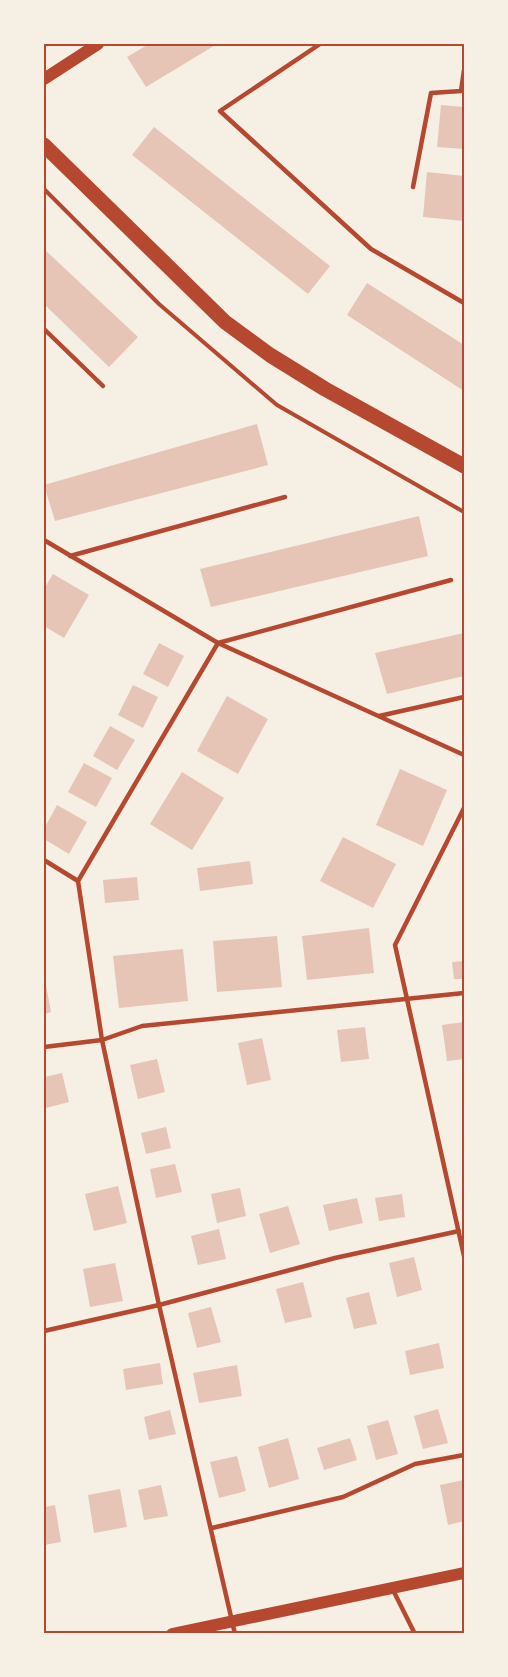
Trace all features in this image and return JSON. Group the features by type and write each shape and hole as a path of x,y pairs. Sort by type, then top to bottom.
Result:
{"main road":[{"path":"44,79 98,44"},
{"path":"44,145 225,322 270,355 325,389 465,466"},
{"path":"172,1634 234,1628 392,1588 465,1573"}],"lane":[{"path":"320,44 220,111 371,249 465,303"},
{"path":"413,187 431,93 461,91 465,70"},
{"path":"44,329 104,386"},
{"path":"70,556 285,497"},
{"path":"44,540 218,643 465,755"},
{"path":"234,1628 159,1305 102,1040 78,881 218,643 450,580"},
{"path":"379,716 465,697"},
{"path":"465,808 395,945 465,1256"},
{"path":"44,860 78,881"},
{"path":"44,1047 102,1040 142,1026 465,993"},
{"path":"44,1331 159,1305 335,1258 459,1231"},
{"path":"212,1528 343,1497 415,1464 465,1455"},
{"path":"392,1588 415,1634"}],"path":[{"path":"44,189 159,304 277,405 465,512"}],"building":[{"path":"149,44 217,44 146,87 127,57"},
{"path":"441,105 464,107 464,149 437,147"},
{"path":"154,127 330,266 308,294 132,155"},
{"path":"427,172 464,176 464,221 423,217"},
{"path":"44,249 138,337 109,367 44,304"},
{"path":"367,283 464,345 464,391 347,315"},
{"path":"257,424 268,465 55,521 44,485"},
{"path":"419,516 428,556 211,607 200,569"},
{"path":"53,574 89,595 64,638 44,626 44,589"},
{"path":"464,633 464,676 387,694 375,653"},
{"path":"159,643 184,656 168,687 143,674"},
{"path":"133,685 158,697 143,728 118,715"},
{"path":"227,696 268,719 238,774 197,751"},
{"path":"110,726 135,740 117,770 93,756"},
{"path":"84,763 112,778 96,807 68,792"},
{"path":"400,769 447,790 423,846 376,825"},
{"path":"182,772 224,798 192,850 150,824"},
{"path":"57,805 87,822 69,854 44,839 44,829"},
{"path":"343,837 396,864 373,908 320,881"},
{"path":"250,861 253,884 200,891 197,868"},
{"path":"137,877 139,900 105,903 103,880"},
{"path":"369,928 374,973 307,980 302,936"},
{"path":"277,936 282,987 217,992 213,941"},
{"path":"183,949 188,1001 119,1008 113,956"},
{"path":"464,961 464,979 454,979 452,962"},
{"path":"44,985 46,985 51,1012 44,1014"},
{"path":"464,1022 464,1059 447,1061 442,1025"},
{"path":"365,1027 369,1059 341,1062 337,1030"},
{"path":"262,1038 271,1080 247,1085 238,1043"},
{"path":"157,1059 165,1092 138,1099 130,1065"},
{"path":"62,1073 69,1102 46,1108 44,1077"},
{"path":"166,1127 171,1148 146,1154 141,1133"},
{"path":"175,1164 182,1192 156,1198 150,1169"},
{"path":"118,1186 127,1223 94,1231 85,1194"},
{"path":"240,1188 246,1216 217,1223 211,1194"},
{"path":"402,1194 405,1217 379,1221 375,1198"},
{"path":"357,1198 363,1223 329,1231 323,1205"},
{"path":"288,1206 300,1244 270,1253 259,1214"},
{"path":"219,1229 226,1259 198,1265 191,1236"},
{"path":"414,1257 422,1290 397,1297 389,1263"},
{"path":"115,1263 123,1301 90,1307 83,1269"},
{"path":"303,1282 312,1317 285,1323 276,1289"},
{"path":"369,1292 377,1324 354,1329 346,1298"},
{"path":"211,1307 221,1342 197,1348 188,1313"},
{"path":"439,1343 444,1368 410,1375 405,1351"},
{"path":"160,1363 163,1384 126,1390 123,1369"},
{"path":"237,1365 242,1396 199,1403 193,1373"},
{"path":"438,1409 448,1443 423,1449 414,1416"},
{"path":"170,1410 176,1434 149,1440 144,1417"},
{"path":"388,1420 398,1454 376,1460 367,1426"},
{"path":"288,1438 299,1479 269,1488 258,1447"},
{"path":"350,1438 357,1460 324,1470 317,1448"},
{"path":"237,1456 246,1491 219,1498 210,1462"},
{"path":"464,1480 464,1521 448,1525 440,1485"},
{"path":"161,1485 168,1516 144,1520 138,1490"},
{"path":"120,1489 127,1527 94,1533 88,1495"},
{"path":"55,1505 61,1542 44,1545 44,1507"}]}
